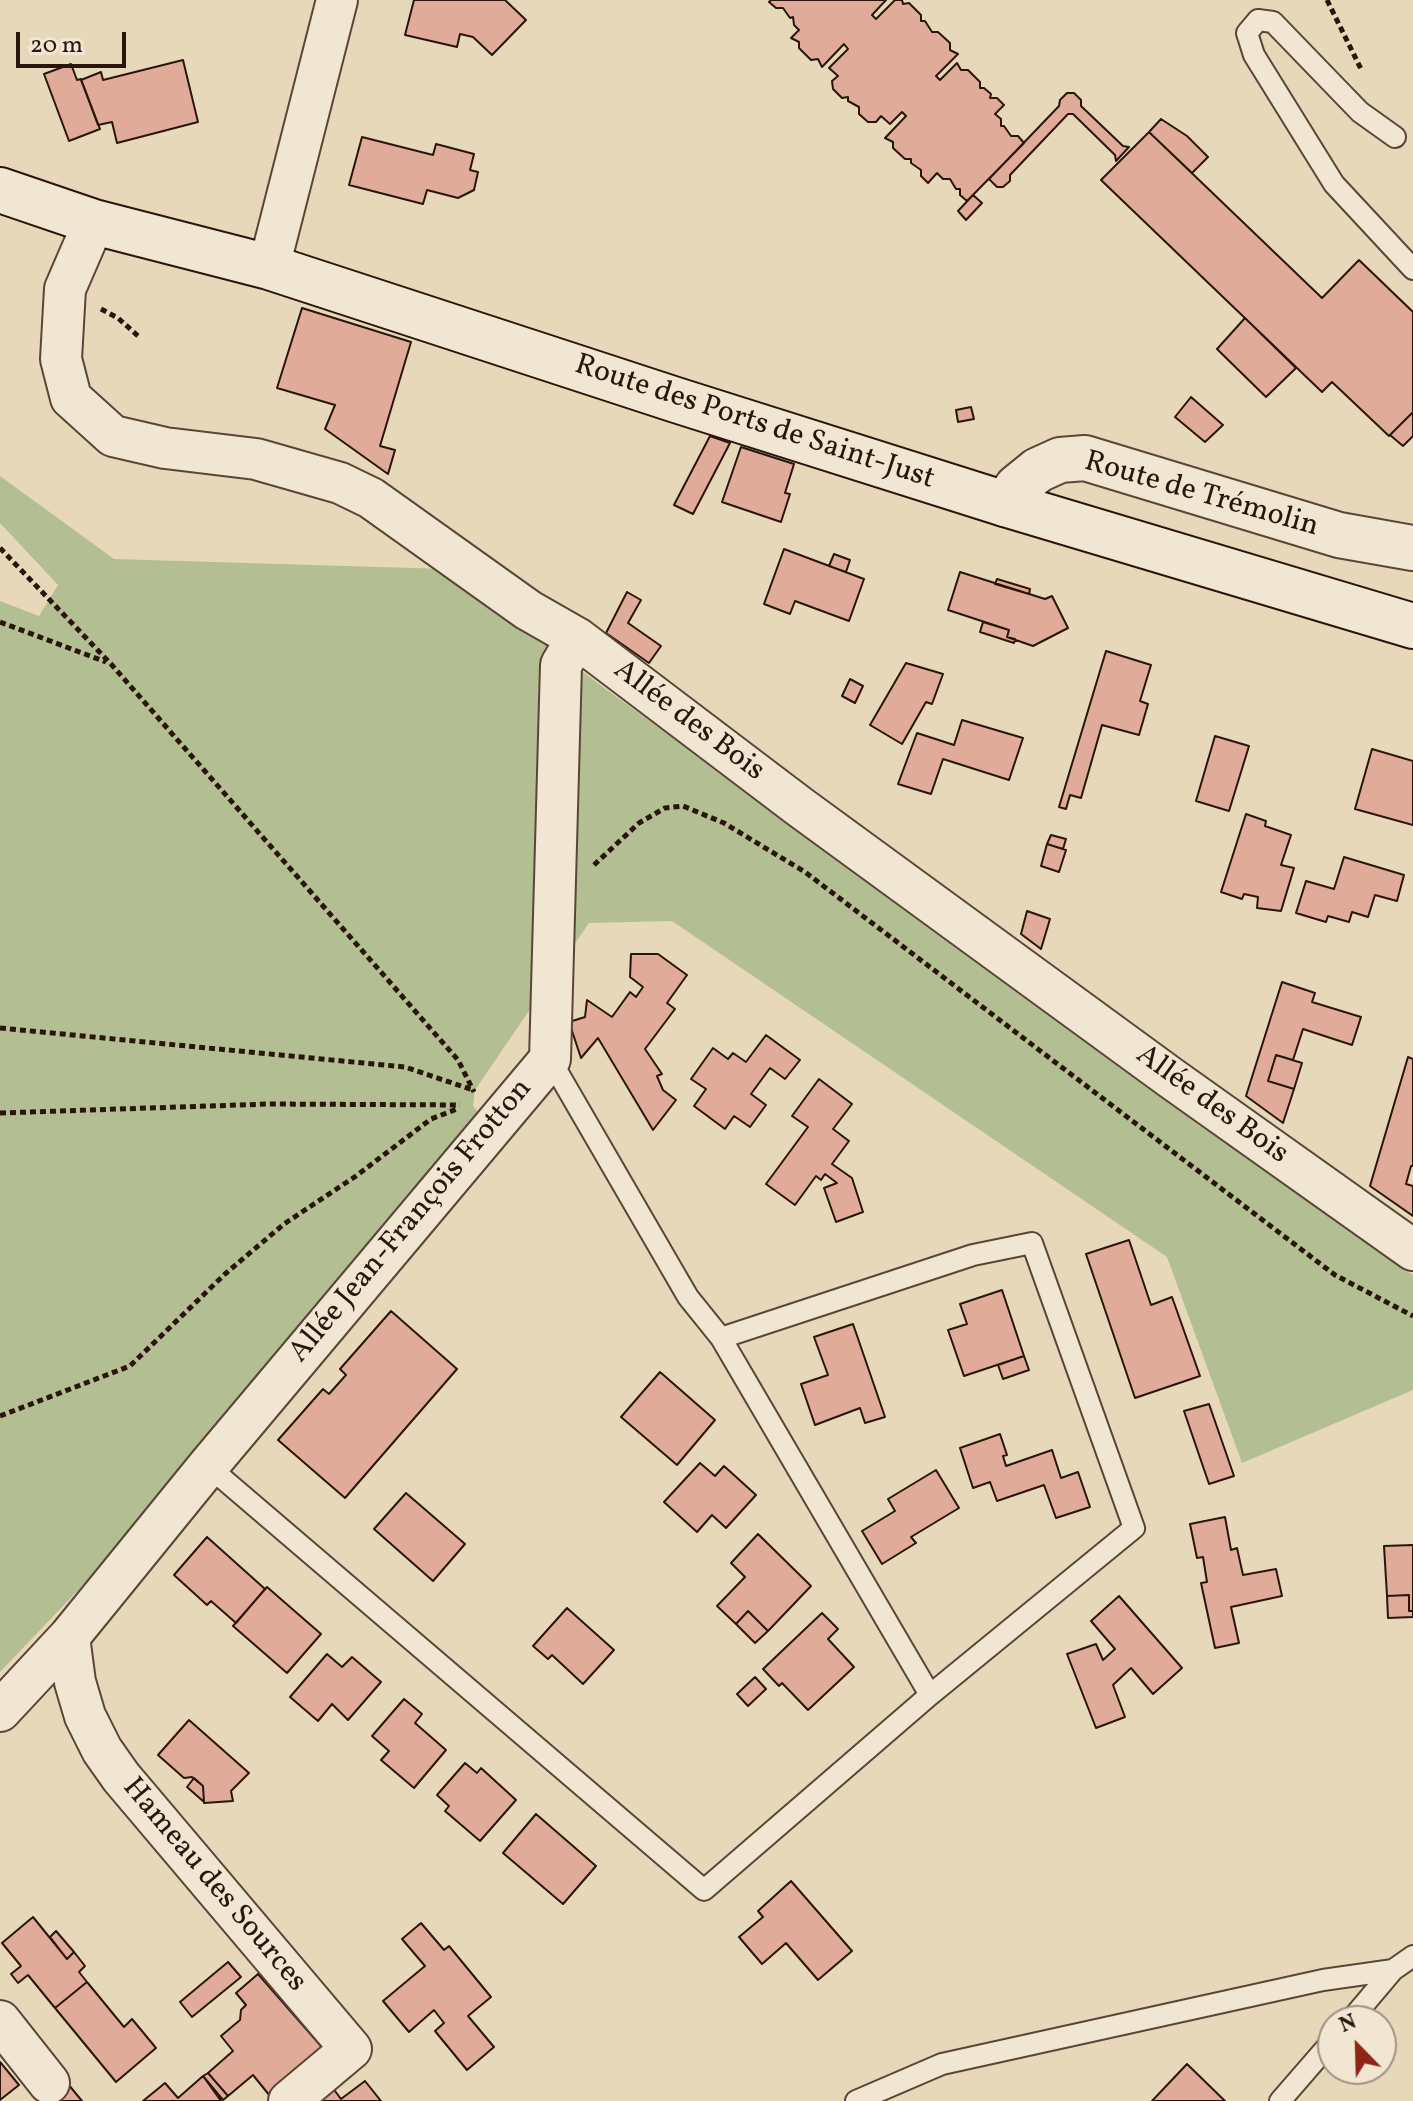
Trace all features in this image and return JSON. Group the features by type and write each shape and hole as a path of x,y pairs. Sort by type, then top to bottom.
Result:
{"main road":[{"name":"Route des Ports de Saint-Just","path":"0,190 94,222 269,267 1005,504 1413,626"},
{"name":"Route de Trémolin","path":"1005,504 1017,487 1038,470 1060,460 1085,458 1339,535 1413,548"}],"street":[{"path":"269,267 337,0"},
{"name":"Allée des Bois","path":"94,222 65,289 61,359 71,398 113,436 165,448 256,459 340,483 371,498 528,610 577,638 813,817 1413,1250"},
{"name":"Allée Jean-François Frotton","path":"0,1711 69,1637 208,1466 538,1073 555,901 561,665 577,638"},
{"name":"Hameau des Sources","path":"69,1637 75,1682 85,1716 102,1750 121,1777 351,2049 289,2101"},
{"path":"0,2021 49,2083"}],"lane":[{"path":"1395,137 1360,112 1273,22 1258,20 1247,33 1254,55 1334,184 1413,269"},
{"path":"538,1073 688,1297 721,1338 930,1695"},
{"path":"208,1466 704,1890 930,1695 1134,1528 1032,1243 973,1255 721,1338"},
{"path":"1363,2005 1393,1970 1413,1956"},
{"path":"856,2101 942,2064 1323,1980 1393,1970"},
{"path":"1280,2101 1317,2058"}],"path":[{"path":"0,548 111,664 458,1060 475,1091"},
{"path":"0,622 111,664"},
{"path":"555,901 639,823 665,808 683,806 724,823 805,872 1335,1275 1413,1316"},
{"path":"0,1028 405,1067 475,1091 538,1073"},
{"path":"470,1098 475,1091"},
{"path":"0,1113 269,1104 465,1105 431,1119 356,1176 284,1224 225,1274 130,1366 0,1416"}],"green space":[{"path":"0,476 114,559 446,569 603,687 1413,1275 1413,1390 1242,1463 1167,1257 672,921 589,923 475,1090 473,1106 478,1112 441,1168 86,1582 0,1672 0,601 39,616 58,585 0,523"}],"building":[{"path":"414,0 505,0 526,20 492,55 473,37 460,34 457,47 405,35"},
{"path":"886,0 872,15 876,19 895,0 909,3 921,15 921,21 925,21 932,32 938,32 950,43 950,50 958,54 936,76 940,80 957,63 961,70 968,70 980,82 980,88 991,94 990,98 997,98 1004,105 995,114 1001,119 1001,126 1024,143 967,201 950,179 943,179 937,173 928,183 911,159 905,159 893,148 893,142 885,138 906,116 902,112 890,124 881,116 876,122 868,122 859,114 859,107 833,89 832,81 838,76 829,68 848,49 844,44 822,67 818,59 811,60 799,48 799,42 791,38 799,30 794,25 793,17 790,18 783,8 776,8 769,2"},
{"path":"183,60 198,122 117,143 112,122 98,125 81,80 101,72 103,80"},
{"path":"71,64 77,80 81,79 100,129 69,141 44,74"},
{"path":"1067,93 1074,93 1081,100 1081,106 1123,146 1129,147 1116,161 1115,155 1073,114 1068,114 1010,175 1010,181 1003,187 997,187 989,179 1059,106"},
{"path":"1161,119 1187,136 1208,157 1192,173 1149,132"},
{"path":"1149,132 1322,298 1359,260 1413,312 1413,412 1389,436 1332,382 1322,392 1101,180"},
{"path":"362,137 433,155 436,144 474,154 470,170 478,172 474,190 458,198 427,190 423,204 349,185"},
{"path":"973,195 982,203 966,220 958,211"},
{"path":"302,308 411,342 380,446 395,450 388,474 325,429 335,405 277,388"},
{"path":"1245,318 1296,368 1266,397 1217,349"},
{"path":"1191,397 1223,425 1205,442 1175,417"},
{"path":"971,407 974,419 958,422 956,410"},
{"path":"1413,412 1413,436 1403,446 1390,435"},
{"path":"710,436 730,443 693,514 674,505"},
{"path":"741,447 794,464 785,493 790,494 781,522 722,502"},
{"path":"784,549 864,579 849,621 795,601 790,614 764,604"},
{"path":"834,554 850,560 846,572 829,566"},
{"path":"960,572 1045,599 1052,596 1068,628 1033,646 1007,637 1009,630 948,610"},
{"path":"997,579 1030,589 1029,594 995,584"},
{"path":"627,592 641,600 628,623 661,646 649,663 606,633"},
{"path":"983,622 1009,630 1007,637 1015,639 1014,643 980,632"},
{"path":"1106,651 1151,665 1140,701 1148,704 1139,735 1102,725 1081,798 1070,795 1066,809 1059,807"},
{"path":"906,663 943,674 932,704 926,702 902,744 870,725"},
{"path":"850,679 863,686 855,703 842,696"},
{"path":"962,720 1023,738 1009,780 943,759 931,794 898,784 917,733 954,745"},
{"path":"1215,736 1249,746 1229,811 1196,801"},
{"path":"1372,749 1413,761 1413,825 1355,809"},
{"path":"1246,814 1266,821 1265,826 1291,835 1281,865 1294,868 1281,911 1257,908 1258,897 1244,894 1242,899 1221,892"},
{"path":"1051,835 1066,839 1063,849 1047,844"},
{"path":"1047,844 1066,850 1059,872 1041,866"},
{"path":"1344,857 1404,875 1397,901 1375,895 1368,917 1352,912 1349,922 1328,916 1326,922 1296,913 1306,881 1334,889"},
{"path":"1027,911 1050,919 1041,949 1021,934"},
{"path":"631,954 658,954 687,975 667,1003 675,1009 645,1049 662,1074 657,1076 663,1090 676,1100 653,1130 598,1038 581,1058 569,1022 585,1017 587,1000 612,1017 630,992 636,997 643,987 630,977"},
{"path":"1282,982 1315,993 1312,1002 1361,1017 1352,1045 1303,1029 1293,1060 1276,1055 1268,1081 1294,1089 1283,1123 1246,1096"},
{"path":"766,1035 800,1060 785,1079 770,1068 751,1094 766,1105 750,1127 734,1116 725,1129 694,1106 706,1089 691,1079 713,1048 728,1059 733,1053 746,1062"},
{"path":"1276,1055 1302,1063 1294,1089 1268,1081"},
{"path":"1408,1057 1413,1059 1413,1166 1406,1184 1413,1186 1413,1216 1370,1186"},
{"path":"819,1079 852,1104 833,1129 849,1141 832,1164 852,1178 863,1212 836,1222 824,1188 837,1183 825,1174 821,1180 816,1176 795,1205 766,1184 808,1127 792,1116"},
{"path":"1129,1240 1151,1305 1172,1297 1200,1376 1135,1398 1086,1254"},
{"path":"1002,1290 1024,1356 964,1376 948,1330 967,1324 960,1304"},
{"path":"391,1311 457,1369 345,1498 278,1440 323,1389 329,1394 346,1375 340,1369"},
{"path":"853,1324 885,1417 865,1423 860,1408 815,1425 801,1384 828,1375 814,1337"},
{"path":"1024,1356 1029,1370 1003,1379 998,1365"},
{"path":"660,1372 715,1420 677,1465 621,1417"},
{"path":"1209,1404 1234,1476 1209,1484 1184,1411"},
{"path":"1000,1434 1007,1455 1003,1456 1006,1466 1052,1450 1061,1478 1078,1472 1090,1507 1056,1518 1044,1485 997,1501 990,1482 973,1488 960,1448"},
{"path":"700,1463 715,1476 724,1466 756,1495 726,1528 712,1515 697,1532 664,1502"},
{"path":"936,1470 959,1508 911,1537 916,1543 882,1564 862,1531 895,1511 888,1499"},
{"path":"406,1493 465,1544 433,1581 374,1529"},
{"path":"1225,1517 1231,1550 1237,1548 1243,1575 1276,1569 1282,1596 1231,1607 1239,1643 1215,1648 1201,1583 1207,1582 1203,1557 1197,1558 1190,1524"},
{"path":"758,1534 811,1586 768,1631 748,1611 736,1624 717,1606 745,1577 731,1563"},
{"path":"207,1537 265,1589 236,1623 211,1601 207,1605 174,1575"},
{"path":"1413,1545 1413,1611 1409,1611 1409,1595 1387,1596 1384,1546"},
{"path":"267,1587 321,1634 287,1673 233,1626"},
{"path":"1409,1595 1409,1611 1413,1611 1413,1617 1388,1618 1387,1596"},
{"path":"1119,1596 1182,1668 1153,1694 1131,1668 1113,1685 1125,1717 1096,1728 1067,1654 1096,1644 1103,1660 1115,1649 1091,1621"},
{"path":"567,1608 614,1650 583,1684 552,1655 548,1659 533,1646"},
{"path":"748,1611 768,1631 755,1643 736,1624"},
{"path":"822,1613 838,1629 828,1639 854,1667 808,1710 782,1683 779,1686 763,1669"},
{"path":"327,1654 342,1667 352,1657 381,1682 348,1720 332,1704 318,1721 290,1697"},
{"path":"755,1677 766,1689 748,1706 737,1694"},
{"path":"404,1699 422,1714 415,1723 446,1750 414,1788 381,1760 389,1751 372,1736"},
{"path":"189,1720 249,1773 231,1791 233,1801 204,1803 203,1786 192,1777 184,1778 158,1755"},
{"path":"465,1763 477,1773 481,1768 516,1800 480,1841 445,1811 449,1806 437,1795"},
{"path":"194,1778 203,1786 204,1802 187,1787"},
{"path":"536,1814 596,1866 563,1904 503,1853"},
{"path":"791,1881 852,1951 818,1980 786,1943 762,1964 739,1937 763,1917 758,1911"},
{"path":"33,1917 67,1959 74,1952 85,1966 79,1972 87,1982 55,2008 28,1975 18,1983 11,1974 21,1966 2,1943"},
{"path":"421,1923 444,1950 449,1946 491,1997 468,2016 494,2047 467,2070 435,2031 444,2023 434,2010 409,2032 383,2001 425,1966 402,1939"},
{"path":"56,1931 74,1952 67,1959 50,1937"},
{"path":"228,1962 241,1977 192,2017 180,2002"},
{"path":"258,1974 321,2046 317,2056 270,2096 253,2075 228,2096 208,2073 233,2051 221,2036 240,2020 241,2010 246,2005 236,1993"},
{"path":"87,1982 124,2027 132,2019 156,2048 116,2082 55,2008"},
{"path":"0,2062 19,2085 0,2100"},
{"path":"1187,2064 1225,2101 1152,2101"},
{"path":"208,2073 228,2096 223,2100 203,2076"},
{"path":"203,2076 221,2101 143,2101 165,2083 178,2098"},
{"path":"365,2081 381,2101 313,2101 332,2087 341,2099"},
{"path":"68,2084 82,2101 47,2101"}]}
